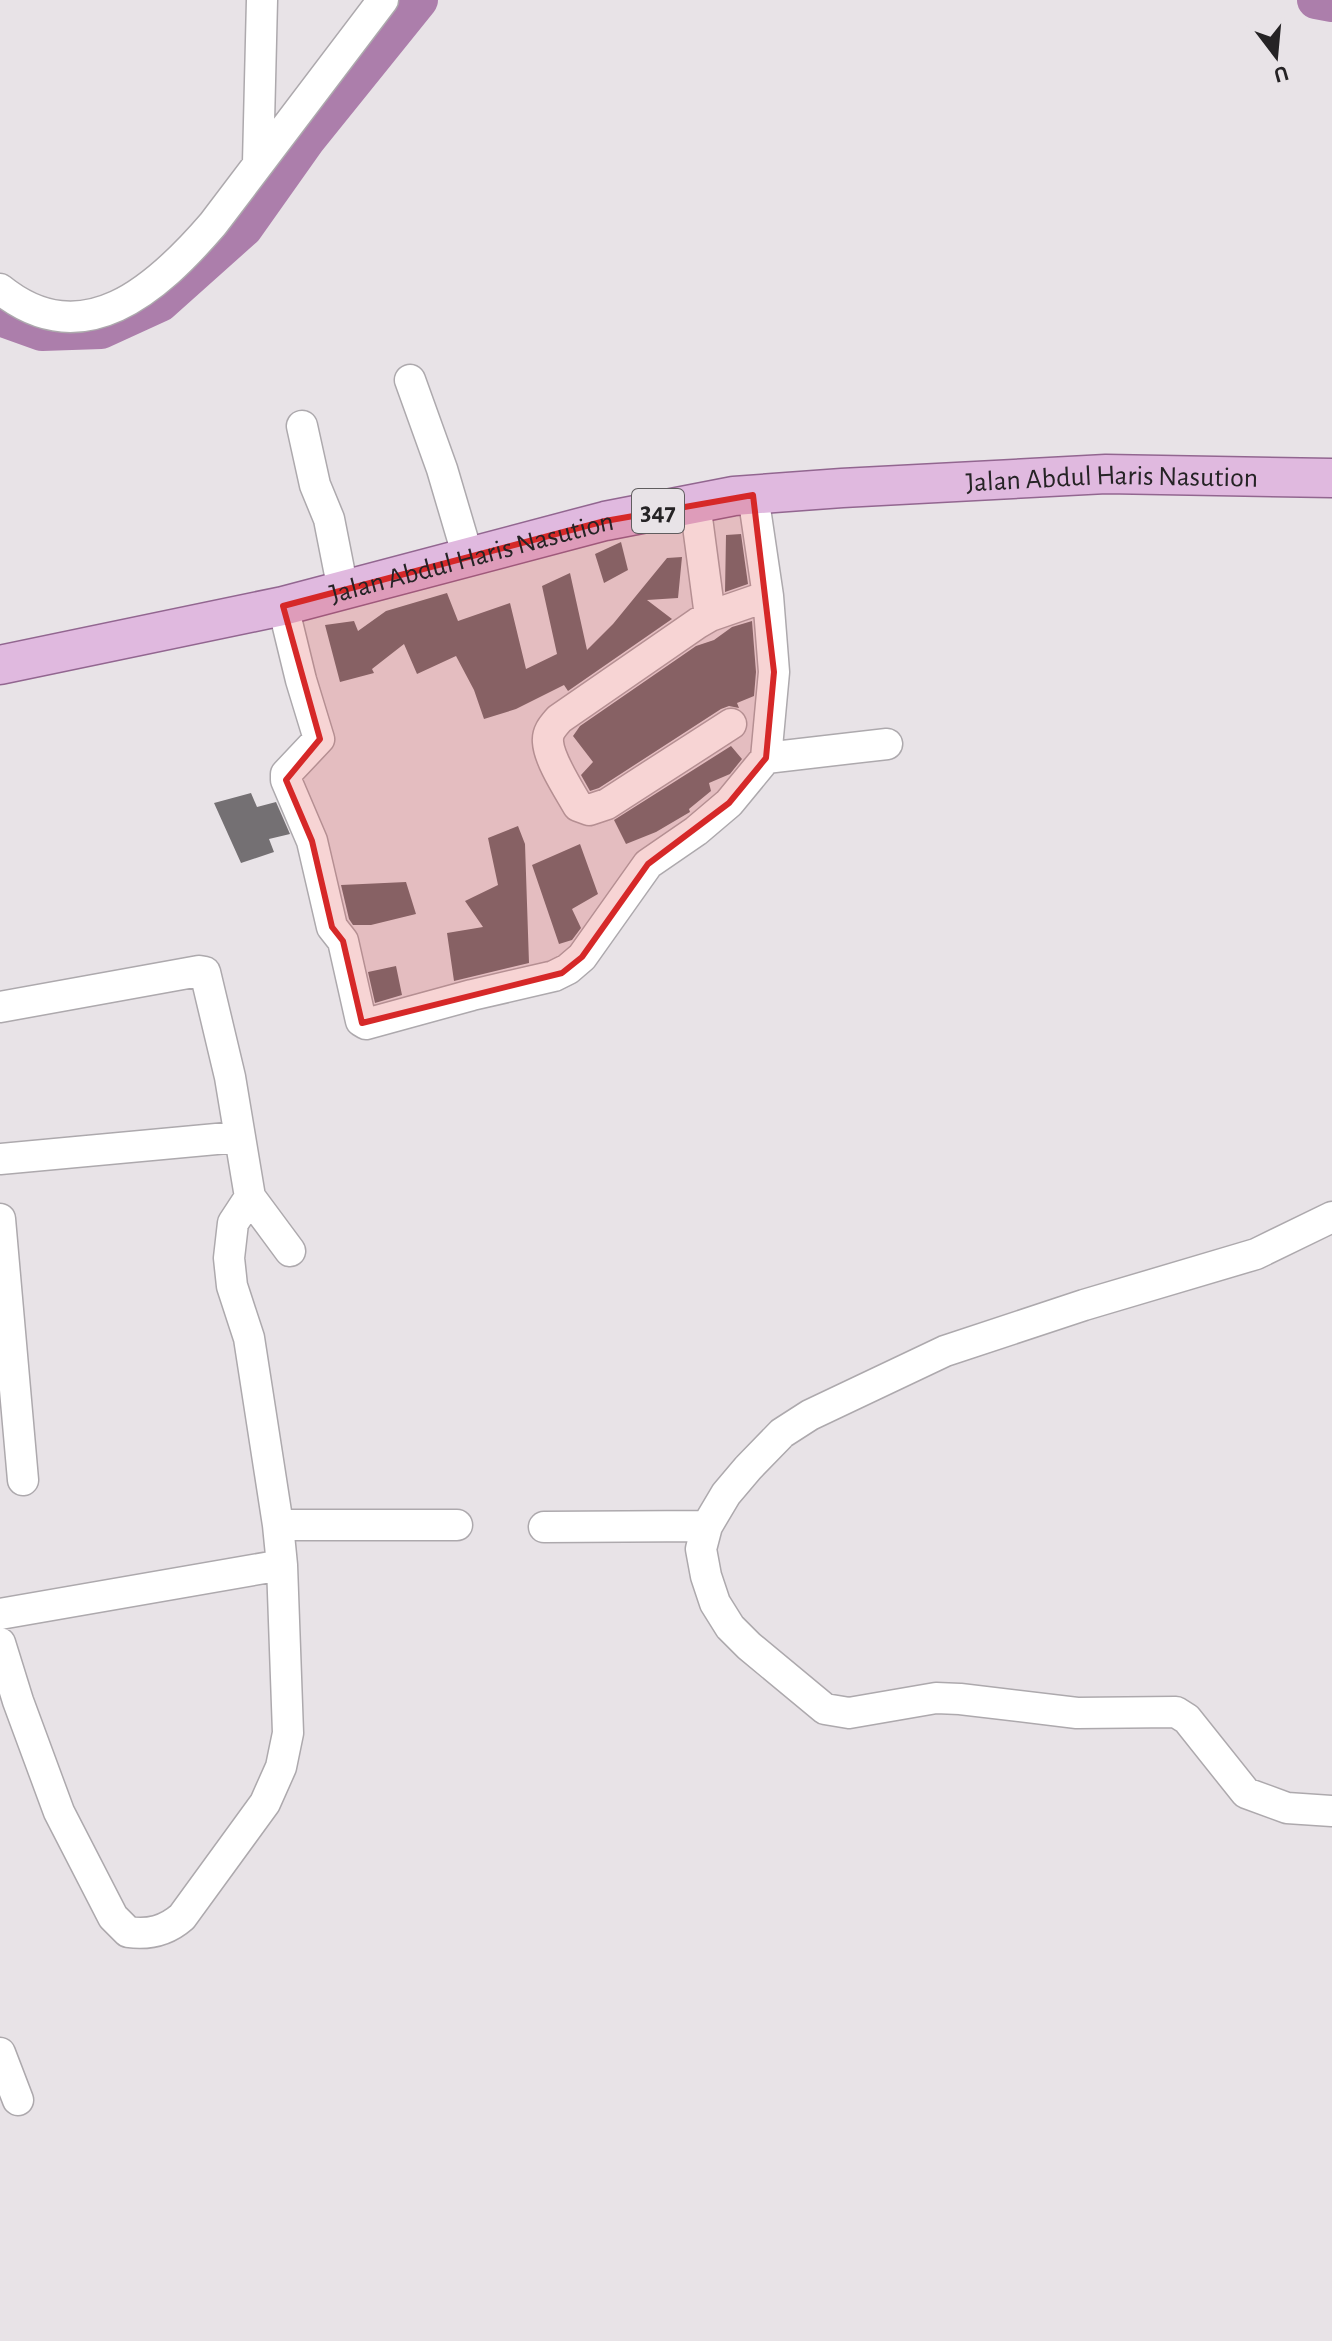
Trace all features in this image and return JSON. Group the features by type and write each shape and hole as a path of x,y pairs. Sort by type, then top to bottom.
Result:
{"main road":[{"name":"Jalan Abdul Haris Nasution","path":"0,665 283,606 605,521 695,503 842,488 1106,474 1332,478"}],"street":[{"path":"258,163 262,0"},
{"path":"0,289 31,309 49,315 93,315 114,309 158,282 213,224 383,0"},
{"path":"410,380 442,469 468,557"},
{"path":"302,426 315,485 329,519 343,590"},
{"path":"283,606 319,739 286,774 286,780 312,841 332,927 343,941 363,1024 554,976 568,969 582,957 648,864 696,831 729,803 766,758 774,672 768,596 753,495"},
{"path":"695,503 710,616"},
{"path":"731,724 607,804 589,810 578,806 547,740 551,728 559,719 710,616 768,596"},
{"path":"766,758 887,744"},
{"path":"0,1007 204,971 230,1077 250,1197 290,1251"},
{"path":"0,1159 238,1137"},
{"path":"0,1643 59,1812 109,1909 119,1925 128,1932 155,1932 174,1924 265,1803 281,1767 288,1733 278,1525 249,1338 232,1286 229,1258 233,1223 250,1197"},
{"path":"1332,1217 1256,1254 1084,1305 945,1351 810,1415 782,1433 726,1494 707,1526 701,1549 706,1576 722,1615 749,1646 825,1709 849,1713 936,1698 1077,1713 1176,1712 1187,1719 1246,1793 1287,1808 1332,1811"},
{"path":"0,1219 23,1480"},
{"path":"278,1525 457,1525"},
{"path":"544,1527 707,1526"},
{"path":"0,1614 282,1565"},
{"path":"0,2053 18,2100"}],"highlighted area":[{"path":"753,495 774,672 766,758 729,803 648,864 582,957 562,973 362,1023 343,941 332,927 312,841 286,780 320,739 283,606 605,521"}],"building":[{"path":"741,534 748,584 725,592 726,535"},
{"path":"621,542 628,570 604,583 595,554"},
{"path":"682,557 678,598 647,600 672,619 568,691 564,685 516,709 484,719 474,690 456,656 417,674 404,644 372,669 374,673 340,682 325,625 354,621 358,631 386,611 447,593 458,621 510,603 526,669 557,654 542,586 570,573 587,650 613,624 667,558"},
{"path":"752,621 756,672 754,696 737,703 739,708 729,706 721,709 590,791 581,775 593,762 573,736 580,726 696,646 714,640 732,627"},
{"path":"731,746 742,759 730,774 709,783 711,791 689,809 690,812 656,832 626,844 614,820"},
{"path":"251,793 257,807 276,802 290,834 269,839 274,852 241,863 214,803"},
{"path":"518,826 525,844 529,963 454,981 447,933 483,927 465,901 498,885 488,838"},
{"path":"580,844 598,894 572,909 581,928 572,940 559,944 532,865"},
{"path":"406,882 416,914 371,925 353,925 341,885"},
{"path":"396,966 402,995 375,1003 368,972"}],"waterway":[{"path":"0,317 42,332 101,330 160,303 244,228 307,139 419,0"},
{"path":"1316,0 1332,3"}]}
